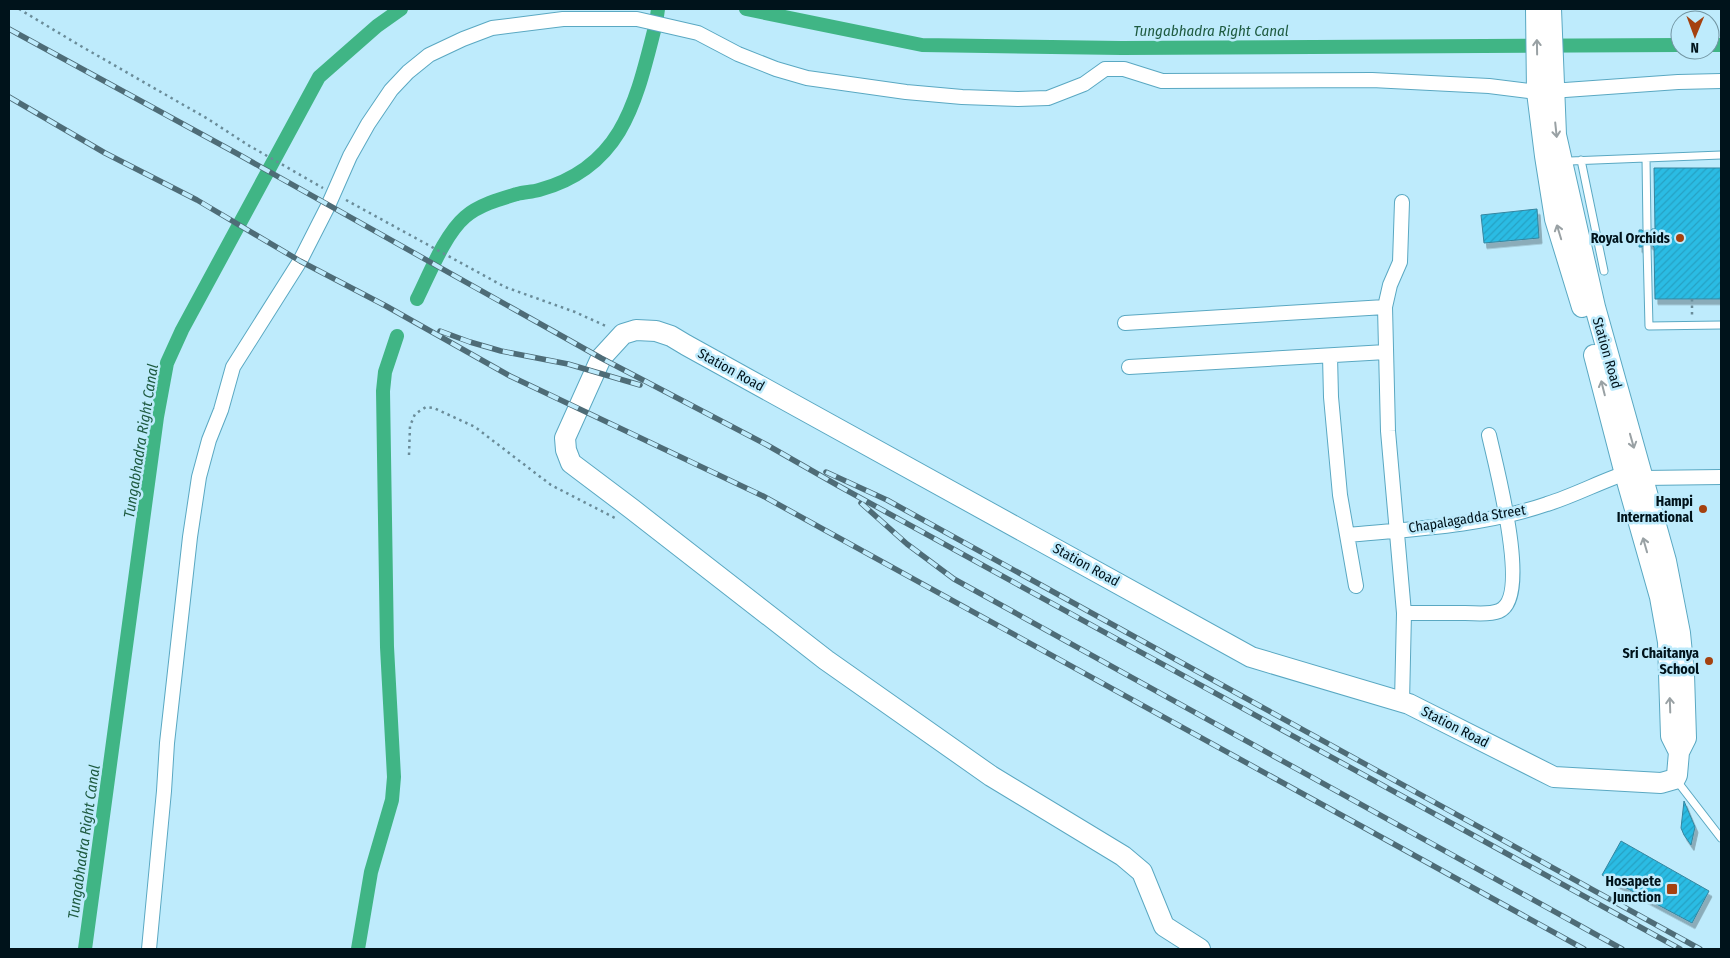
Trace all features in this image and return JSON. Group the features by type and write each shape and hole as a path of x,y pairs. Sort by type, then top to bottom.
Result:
{"street":[{"path":"1543,11 1545,87"},
{"path":"150,949 164,799 167,743 189,547 199,477 209,440 221,410 233,367 300,261 328,206 350,156 368,124 391,90 408,72 430,54 492,28 563,19 637,19 698,33 738,54 776,69 807,78 906,92 953,96 1018,99 1048,98 1084,84 1105,69 1124,69 1162,80 1372,80 1545,87 1721,81"},
{"name":"Station Road","path":"623,334 636,330 656,331 672,336 1251,657 1409,704 1554,776 1661,783 1675,779 1679,752 1671,736 1668,642 1636,474 1594,307 1572,162 1556,134 1545,87"},
{"name":"Station Road","path":"1545,87 1545,156 1555,219 1636,474"},
{"path":"1402,202 1400,262 1390,285 1385,307 1388,431 1404,613 1402,702"},
{"path":"1124,323 1385,307"},
{"path":"623,334 601,358 565,438 566,450 571,463 826,660 991,776 1123,856 1142,872 1164,926 1200,949"},
{"path":"1128,367 1386,352"},
{"path":"1330,356 1331,397 1338,471 1356,586"},
{"path":"1404,613 1486,613 1506,607 1513,584 1511,543 1489,435"},
{"path":"1636,474 1721,477"},
{"name":"Chapalagadda Street","path":"1347,535 1506,516 1546,505 1636,474"}],"lane":[{"path":"1604,271 1572,162 1721,155"},
{"path":"1646,158 1647,230"},
{"path":"1647,247 1650,326 1721,325"},
{"path":"1675,779 1721,838"}],"path":[{"path":"19,9 208,119 248,145 328,190"},
{"path":"344,199 505,287 584,316 623,334"},
{"path":"1692,299 1692,326"},
{"path":"409,455 410,426 415,414 426,407 434,408 475,427 551,484 589,506 615,518 622,519 632,509"}],"building":[{"name":"Royal Orchids","path":"1654,168 1721,168 1721,299 1655,299 1654,247 1647,242 1642,247 1639,247 1639,230 1647,234 1652,229 1655,229"},
{"path":"1537,209 1539,238 1484,243 1481,215"},
{"path":"1684,801 1695,827 1691,845 1681,828"},
{"path":"1621,841 1709,891 1692,923 1602,875"}],"waterway":[{"name":"Tungabhadra Right Canal","path":"85,949 157,417 167,363 182,330 319,77 377,26 401,9"},
{"path":"657,16 658,9"},
{"name":"Tungabhadra Right Canal","path":"746,9 922,45 1122,48 1670,45"},
{"path":"417,299 444,244 465,217 497,200 539,190 567,179 590,165 608,148 621,128 632,105 641,80 655,27"},
{"path":"358,949 371,872 392,800 394,777 387,647 383,391 385,372 397,336"}],"railway":[{"path":"9,29 236,153 601,358 767,445 1680,949"},
{"path":"9,97 105,153 197,200 300,261 386,306 510,376 763,496 1584,949"},
{"path":"440,331 501,351 568,364 640,385"},
{"path":"826,472 887,500 1700,949"},
{"path":"861,503 907,544 954,579 1622,949"}],"place":[{"name":"Royal Orchids","path":"1680,238"},
{"name":"Hampi International","path":"1703,509"},
{"name":"Sri Chaitanya School","path":"1709,661"},
{"name":"Hosapete Junction","path":"1672,889"}]}
